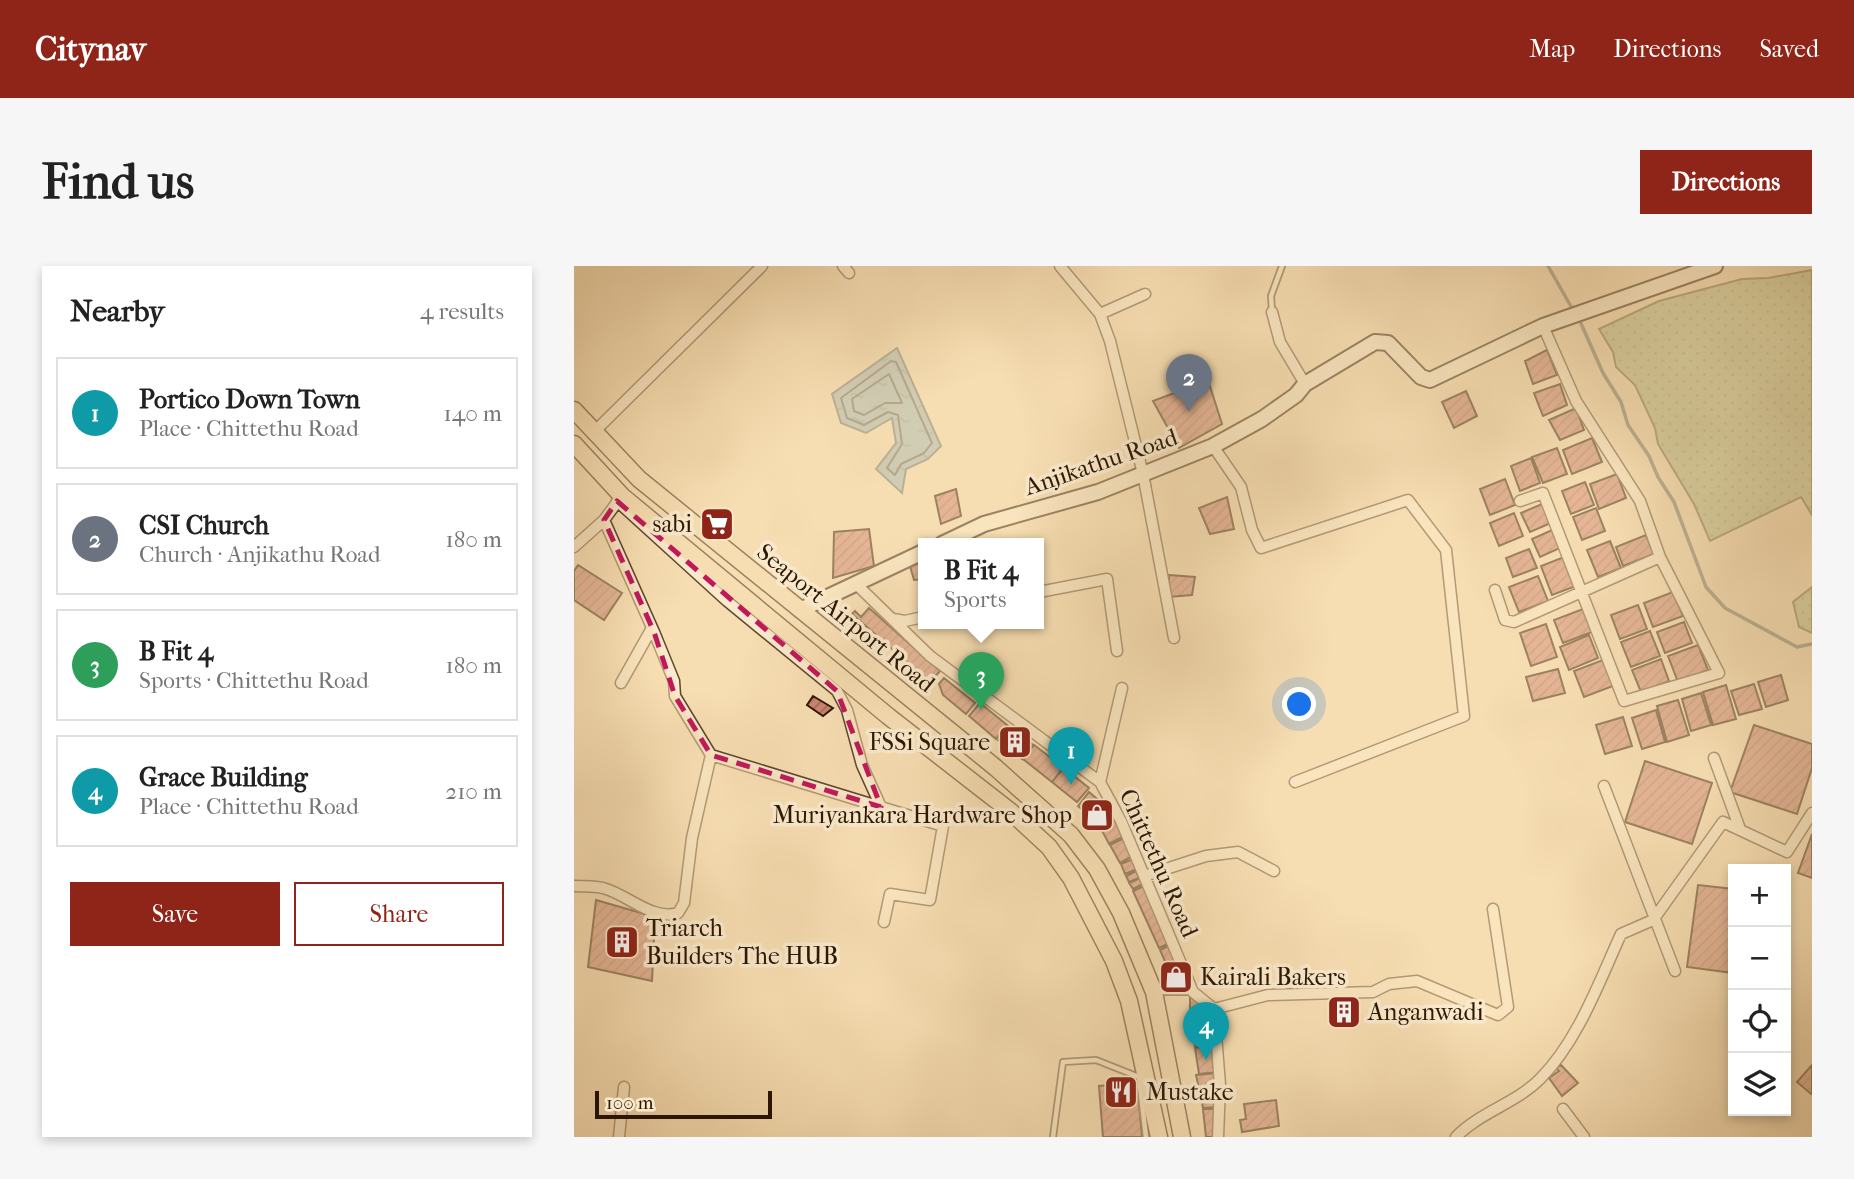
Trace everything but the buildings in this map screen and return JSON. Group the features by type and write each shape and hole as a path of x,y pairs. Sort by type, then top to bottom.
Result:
{"main road":[{"name":"Seaport Airport Road","path":"574,410 639,479 996,768 1071,835 1097,869 1115,902 1154,992 1182,1137"},
{"path":"574,444 619,498 1010,811 1049,847 1095,921 1122,981 1129,1001 1159,1137"}],"street":[{"path":"594,432 762,266"},
{"path":"1060,266 1100,314 1143,474 1174,639"},
{"name":"Anjikathu Road","path":"955,538 984,524 1098,492 1213,446 1262,419 1296,395 1305,384 1375,342 1388,343 1421,377 1430,380 1543,326 1715,266"},
{"path":"1100,314 1145,293"},
{"path":"1272,312 1280,342 1305,384"},
{"path":"1520,501 1543,493 1624,701 1719,673 1660,557 1640,501 1576,401 1543,326"},
{"path":"1213,446 1241,487 1261,548 1408,500 1446,550 1464,716 1295,782"},
{"path":"574,547 604,520 619,498 727,601 837,691 847,709 862,765 881,807"},
{"path":"604,520 674,681 675,696 711,755 944,828 930,900 890,894 884,922"},
{"path":"800,610 918,554"},
{"path":"1495,590 1505,620 1509,622 1582,593 1660,557"},
{"path":"1044,591 1107,579 1117,651"},
{"name":"Chittethu Road","path":"855,583 930,656 1100,782 1144,876 1192,992 1214,1009"},
{"path":"892,619 905,621 918,618"},
{"path":"621,683 652,628"},
{"path":"1100,782 1122,688"},
{"path":"574,886 603,888 642,907 670,915 678,913 684,903 692,838 711,755"},
{"path":"1714,758 1740,830"},
{"path":"1604,786 1653,920 1675,971"},
{"path":"1456,1137 1470,1123 1508,1104 1540,1079 1570,1040 1621,934 1653,920 1724,822 1787,852 1812,813"},
{"path":"1144,876 1206,856 1238,852 1274,871"},
{"path":"1218,1137 1220,1085 1214,1009 1268,995 1373,992 1389,984 1417,981 1498,1014 1508,1007 1493,909"},
{"path":"620,1137 624,1087"},
{"path":"1563,1109 1584,1137"}],"lane":[{"path":"1272,312 1271,296 1282,266"},
{"path":"1154,992 1192,992"},
{"path":"1053,1137 1063,1062 1096,1060 1139,1077 1146,1137"}],"highlighted area":[{"path":"617,501 837,691 881,807 711,755 675,696 654,632 604,520"}],"green space":[{"path":"1812,270 1812,515 1801,497 1710,541 1694,504 1658,444 1655,428 1635,385 1616,367 1613,352 1599,329 1659,301 1742,279 1768,278"},
{"path":"1812,587 1812,633 1799,627 1793,602"}],"water":[{"path":"897,348 941,446 928,459 906,469 902,493 876,469 896,443 892,418 866,433 841,423 832,394"}],"waterway":[{"path":"1548,266 1573,310"},
{"path":"1579,319 1603,373 1621,402 1628,425 1649,456 1658,477 1674,502 1706,587 1725,608 1797,647 1812,644"}],"place":[{"name":"CSI Church","path":"1189,412"},
{"name":"sabi","path":"717,524"},
{"name":"B Fit 4","path":"981,710"},
{"name":"FSSi Square","path":"1015,742"},
{"name":"Portico Down Town","path":"1071,785"},
{"name":"Muriyankara Hardware Shop","path":"1097,815"},
{"name":"Triarch Builders The HUB","path":"622,942"},
{"name":"Kairali Bakers","path":"1176,977"},
{"name":"Anganwadi","path":"1344,1012"},
{"name":"Grace Building","path":"1206,1060"},
{"name":"Mustake","path":"1121,1092"}]}
